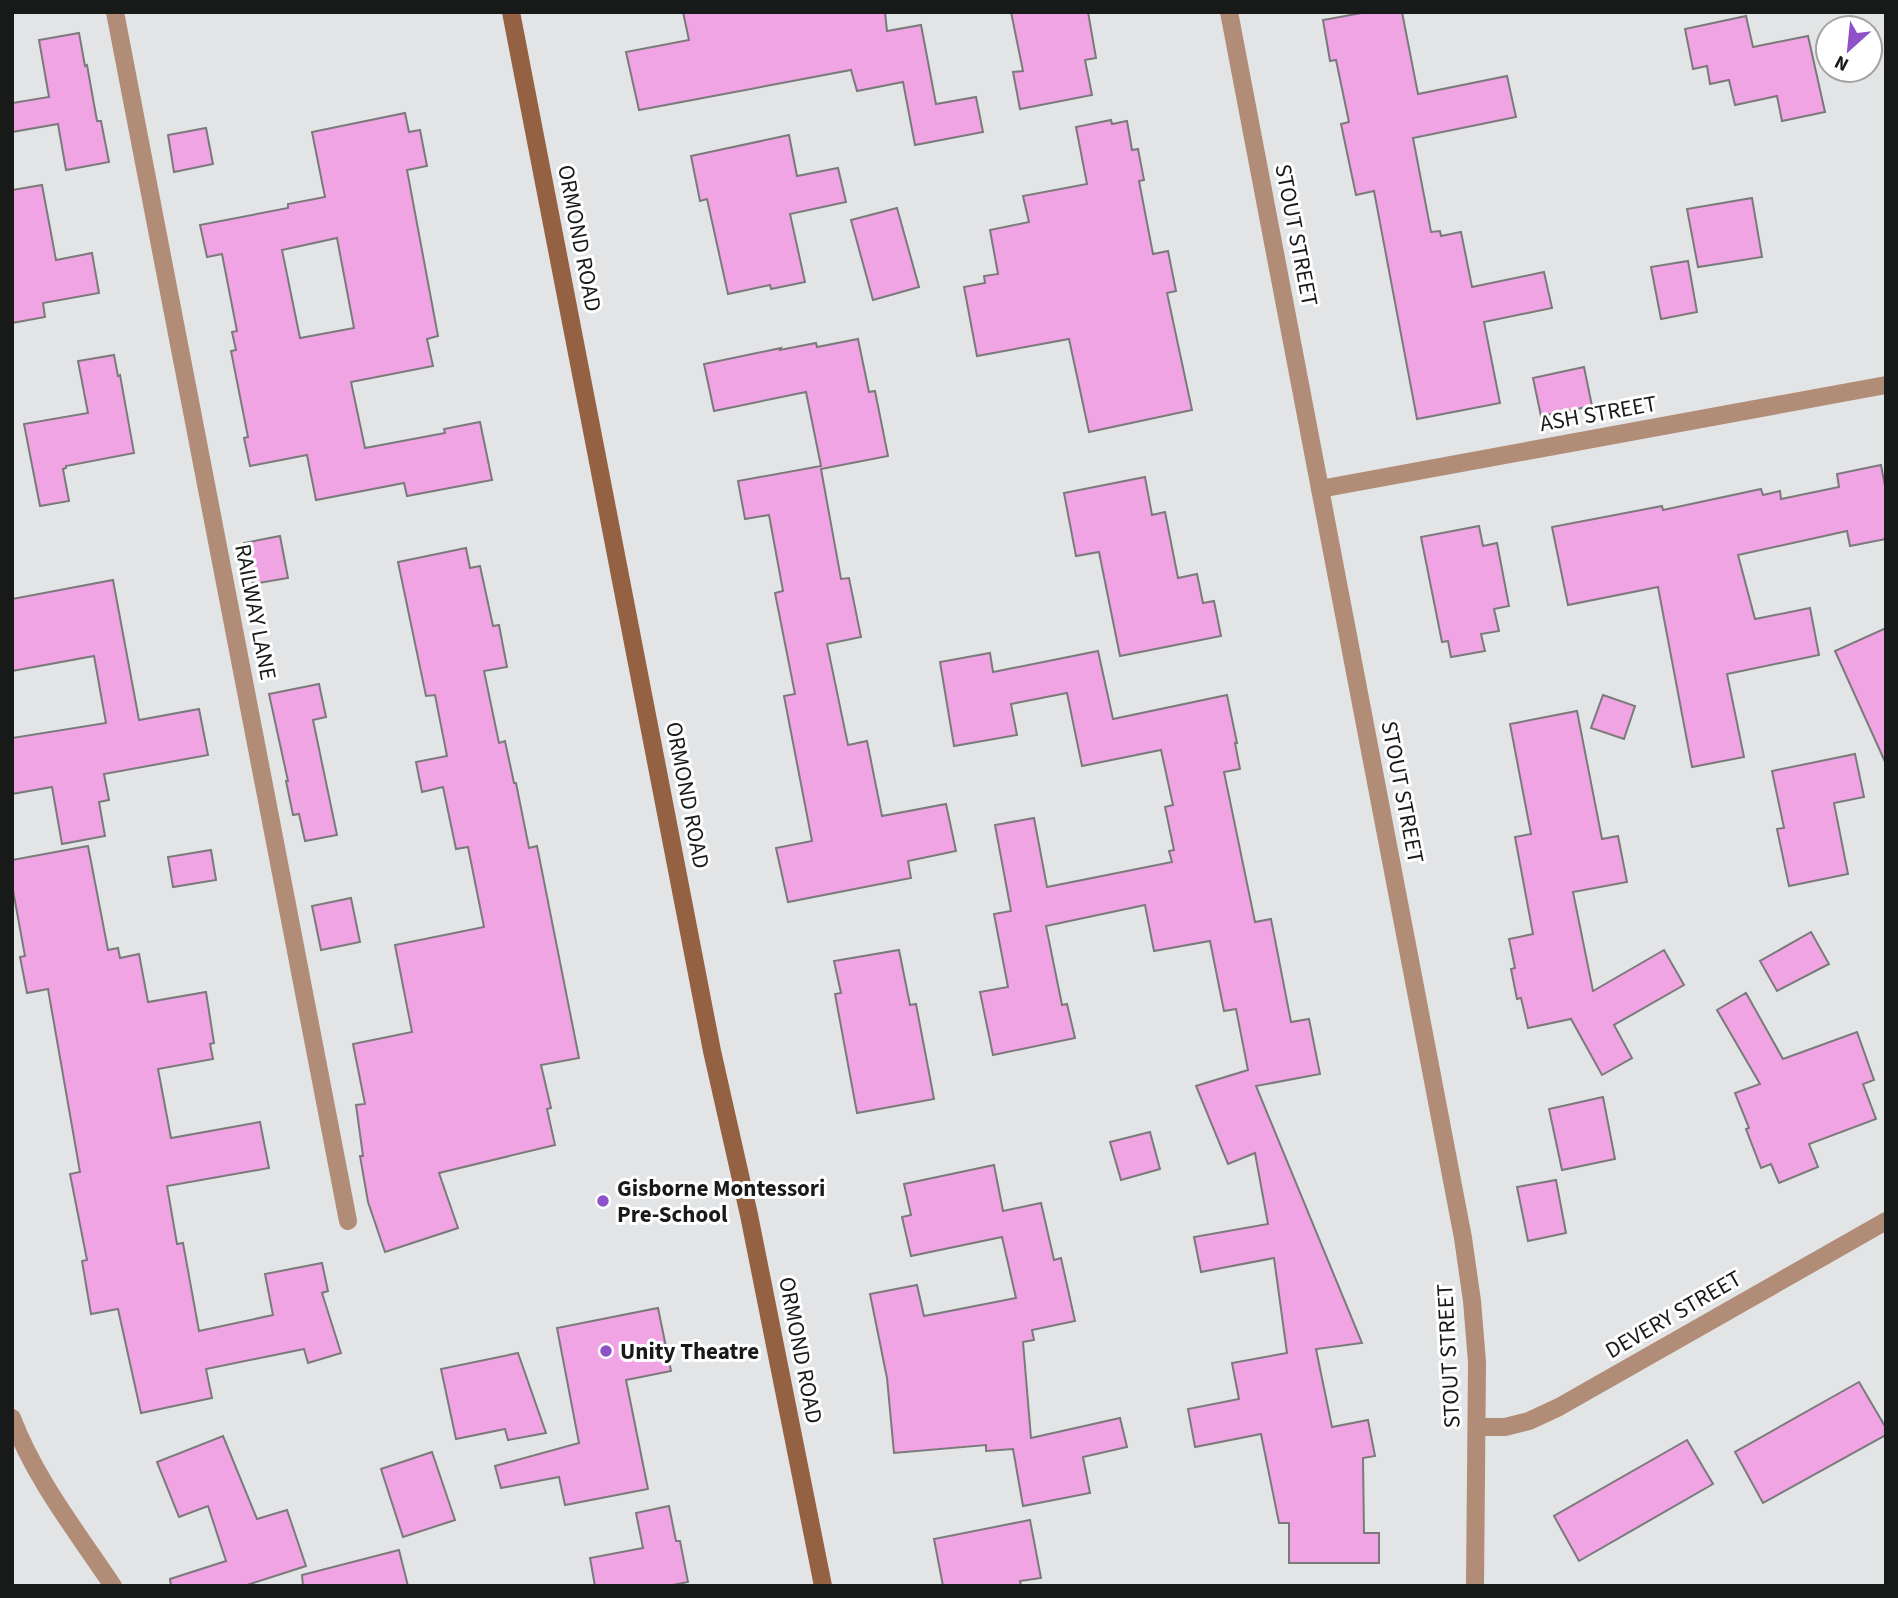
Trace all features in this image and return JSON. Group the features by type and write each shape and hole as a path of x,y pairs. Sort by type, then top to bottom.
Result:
{"main road":[{"name":"ORMOND ROAD","path":"511,12 712,1051 749,1216 823,1586"}],"street":[{"name":"RAILWAY LANE","path":"115,12 348,1221"},
{"name":"STOUT STREET","path":"1229,12 1463,1238 1477,1362 1475,1586"},
{"name":"ASH STREET","path":"1320,489 1886,385"},
{"name":"DEVERY STREET","path":"1477,1427 1505,1427 1529,1421 1559,1407 1886,1222"},
{"path":"12,1418 50,1492 113,1586"}],"building":[{"path":"683,12 885,12 887,31 921,25 936,104 976,97 983,132 915,145 903,82 857,91 851,70 639,110 626,52 689,40"},
{"path":"1011,12 1088,12 1096,58 1085,60 1092,95 1020,109 1013,72 1023,71"},
{"path":"1367,12 1402,12 1418,94 1507,76 1516,117 1413,138 1431,232 1440,231 1441,236 1461,232 1472,287 1544,272 1552,308 1484,322 1500,403 1417,419 1374,191 1356,195 1341,124 1349,122 1336,60 1330,61 1323,20"},
{"path":"1746,16 1753,47 1808,36 1814,63 1814,84 1819,84 1825,112 1782,121 1777,96 1735,105 1729,80 1710,84 1707,66 1693,69 1685,29"},
{"path":"79,33 97,121 101,121 109,162 66,170 58,124 12,132 12,103 49,97 39,40"},
{"path":"405,113 409,132 420,130 427,166 407,170 438,336 427,339 433,366 351,382 365,448 445,433 444,429 480,422 492,480 407,496 404,483 316,500 307,455 250,466 244,438 248,437 231,351 236,350 232,332 237,331 222,254 207,257 200,225 288,208 288,204 325,197 312,132","holes":["337,238 354,328 300,338 282,250"]},
{"path":"1111,120 1112,124 1127,121 1132,150 1138,149 1144,180 1139,181 1153,254 1168,251 1176,291 1167,293 1192,410 1089,432 1069,339 977,356 964,287 985,283 984,276 998,274 990,230 1029,222 1023,196 1087,184 1076,127"},
{"path":"206,128 213,164 174,172 168,135"},
{"path":"789,135 797,176 838,168 846,202 790,214 805,282 771,289 770,285 728,294 707,199 700,201 691,156"},
{"path":"42,185 56,260 92,253 99,293 43,303 45,317 12,323 12,190"},
{"path":"1752,198 1762,257 1698,267 1687,209"},
{"path":"897,208 919,287 873,300 851,220"},
{"path":"1688,261 1697,312 1661,319 1651,267"},
{"path":"858,339 869,392 875,391 888,456 821,469 841,579 849,578 861,637 827,644 848,745 867,741 882,816 946,804 956,851 908,861 911,878 788,902 776,848 812,841 784,696 795,694 775,593 783,591 769,515 745,519 738,481 821,466 806,392 714,411 704,364 781,348 780,350 816,343 817,347"},
{"path":"114,355 134,453 66,466 63,469 69,501 40,506 24,424 88,413 78,361"},
{"path":"1584,367 1592,406 1541,416 1533,378"},
{"path":"1881,465 1886,491 1886,539 1850,546 1847,531 1738,555 1755,619 1810,608 1819,655 1727,674 1744,757 1692,767 1658,587 1568,605 1552,527 1662,506 1663,510 1761,489 1763,495 1780,491 1781,499 1839,487 1837,474"},
{"path":"1145,477 1152,515 1165,512 1178,578 1197,574 1203,603 1214,601 1221,636 1120,656 1099,552 1076,556 1064,493"},
{"path":"1479,526 1483,546 1497,543 1509,606 1494,609 1499,631 1481,634 1485,651 1451,657 1448,641 1442,642 1421,537"},
{"path":"280,536 288,578 253,584 244,543"},
{"path":"466,548 470,568 480,566 493,626 499,625 507,667 484,671 499,743 505,741 516,783 529,848 537,846 579,1058 541,1065 551,1108 547,1109 555,1145 439,1173 458,1228 385,1252 368,1202 360,1156 363,1156 356,1105 365,1104 353,1044 412,1032 395,945 484,927 468,847 456,849 443,787 422,792 416,762 447,756 435,695 426,696 398,562"},
{"path":"113,580 139,720 199,709 208,755 104,774 109,800 99,802 105,836 62,844 52,787 12,794 12,738 106,723 94,656 12,671 12,599"},
{"path":"1886,628 1886,764 1835,651"},
{"path":"1098,651 1113,719 1227,695 1240,769 1224,772 1255,922 1271,919 1291,1022 1309,1019 1320,1074 1256,1086 1362,1343 1316,1349 1332,1427 1368,1420 1375,1456 1363,1458 1364,1533 1379,1533 1379,1563 1289,1563 1289,1523 1279,1523 1261,1434 1195,1447 1188,1409 1239,1399 1232,1363 1287,1353 1274,1258 1201,1272 1194,1237 1268,1224 1255,1153 1228,1164 1196,1086 1248,1070 1236,1009 1224,1011 1210,941 1154,951 1145,905 1046,926 1062,1005 1067,1004 1075,1038 993,1055 980,992 1008,987 994,914 1011,911 995,825 1034,818 1047,887 1172,862 1169,851 1174,850 1165,807 1173,805 1161,750 1082,766 1067,693 1011,704 1017,735 954,746 940,662 990,653 993,672"},
{"path":"319,684 326,717 313,720 337,835 305,841 299,814 293,815 269,694"},
{"path":"1603,695 1635,706 1624,739 1591,728"},
{"path":"1577,711 1602,839 1618,836 1627,882 1573,892 1593,991 1664,950 1684,985 1614,1025 1632,1058 1602,1075 1571,1019 1528,1028 1521,998 1517,999 1511,969 1515,968 1509,939 1533,934 1515,837 1531,834 1510,724"},
{"path":"1855,754 1864,797 1834,803 1848,874 1789,886 1777,829 1784,828 1772,771"},
{"path":"88,846 108,950 118,948 120,958 139,954 148,1002 206,992 214,1043 210,1044 213,1059 158,1069 171,1138 260,1122 269,1168 167,1186 177,1244 183,1243 199,1331 273,1315 265,1274 322,1263 328,1291 322,1293 341,1353 308,1363 304,1349 206,1369 212,1398 141,1413 118,1309 91,1314 82,1261 87,1260 70,1174 80,1172 48,989 27,993 20,957 25,956 12,885 12,860"},
{"path":"211,850 216,880 173,887 168,857"},
{"path":"351,898 360,942 321,950 312,906"},
{"path":"1811,932 1829,964 1777,991 1760,961"},
{"path":"899,950 910,1005 916,1004 934,1099 857,1113 835,994 841,993 834,961"},
{"path":"1746,993 1783,1059 1857,1032 1874,1080 1863,1084 1876,1119 1809,1144 1818,1167 1779,1183 1771,1164 1761,1168 1735,1093 1760,1084 1717,1010"},
{"path":"1603,1097 1615,1159 1562,1170 1549,1109"},
{"path":"1150,1132 1160,1169 1121,1180 1110,1142"},
{"path":"994,1165 1003,1211 1041,1203 1054,1260 1061,1258 1075,1321 1032,1330 1034,1340 1023,1342 1031,1438 1120,1418 1127,1447 1083,1457 1090,1493 1023,1506 1013,1449 986,1451 986,1445 894,1453 887,1378 870,1294 917,1285 924,1316 1016,1298 1002,1237 911,1256 902,1217 911,1215 904,1184"},
{"path":"1556,1180 1566,1233 1528,1241 1517,1187"},
{"path":"658,1308 671,1371 626,1380 648,1489 565,1505 559,1477 501,1488 495,1466 579,1443 557,1328"},
{"path":"518,1353 546,1433 508,1440 505,1429 456,1439 441,1369"},
{"path":"1859,1382 1886,1428 1886,1435 1763,1503 1735,1452"},
{"path":"223,1436 257,1519 287,1510 306,1566 244,1586 171,1586 170,1579 226,1561 208,1506 179,1517 157,1462"},
{"path":"1687,1440 1713,1484 1579,1561 1554,1516"},
{"path":"432,1452 455,1520 403,1537 381,1469"},
{"path":"669,1506 676,1541 680,1541 688,1582 668,1586 595,1586 590,1558 643,1548 636,1513"},
{"path":"1030,1520 1041,1578 1020,1581 1021,1586 943,1586 934,1539"},
{"path":"399,1550 408,1586 303,1586 302,1575"}],"place":[{"name":"Gisborne Montessori Pre-School","path":"603,1201"},
{"name":"Unity Theatre","path":"606,1351"}]}
